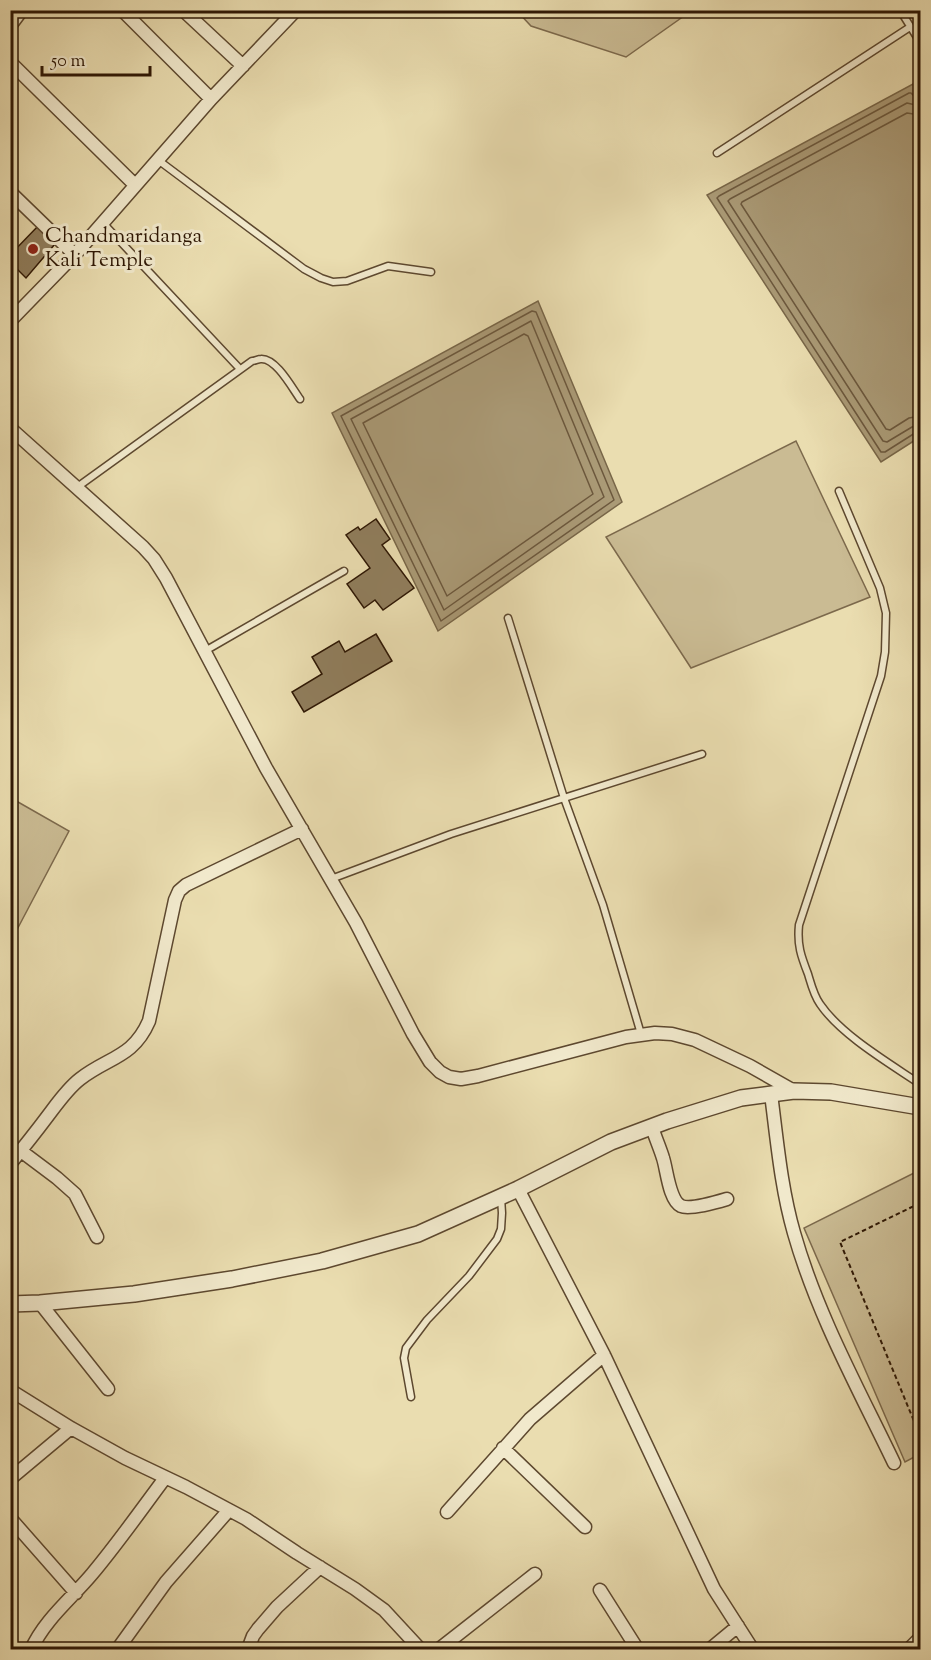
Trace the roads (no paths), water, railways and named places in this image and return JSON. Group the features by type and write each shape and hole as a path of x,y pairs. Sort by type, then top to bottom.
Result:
{"street":[{"path":"10,26 22,10"},
{"path":"122,10 211,99"},
{"path":"183,10 243,66"},
{"path":"10,321 103,223 211,99 296,10"},
{"path":"10,62 135,185"},
{"path":"10,192 74,254"},
{"path":"10,428 154,559 266,768 356,923 413,1034 430,1062 440,1072 449,1077 462,1079 626,1037 655,1033 672,1034 695,1040 750,1066 794,1091"},
{"path":"10,1164 64,1095 81,1078 134,1046 143,1035 150,1021 172,911 179,891 186,885 302,829"},
{"path":"10,1304 134,1294 232,1279 322,1261 418,1234 518,1189 611,1142 741,1098 794,1091 831,1092 921,1107"},
{"path":"771,1094 783,1181 794,1232 806,1270 830,1331 894,1463"},
{"path":"651,1127 664,1159 672,1195 676,1202 688,1208 727,1199"},
{"path":"21,1151 75,1194 97,1237"},
{"path":"518,1189 604,1355 714,1589 753,1650"},
{"path":"40,1303 108,1389"},
{"path":"447,1512 530,1419 604,1355"},
{"path":"10,1390 70,1428 246,1519 384,1610 421,1650"},
{"path":"10,1479 70,1428"},
{"path":"503,1448 585,1527"},
{"path":"32,1650 41,1632 92,1574 165,1478"},
{"path":"117,1650 166,1582 229,1510"},
{"path":"10,1518 76,1593"},
{"path":"250,1650 253,1636 258,1629 277,1607 320,1568"},
{"path":"438,1650 535,1574"},
{"path":"600,1590 638,1650"},
{"path":"709,1650 738,1626"},
{"path":"908,1650 921,1638"}],"lane":[{"path":"900,10 921,42"},
{"path":"717,153 910,27"},
{"path":"158,159 304,269 321,278 333,282 347,280 388,266 431,272"},
{"path":"103,223 240,369"},
{"path":"76,488 252,361 262,358 270,361 300,399"},
{"path":"839,491 880,588 886,614 885,652 878,685 799,925 797,941 818,1002 828,1014 869,1050 921,1084"},
{"path":"205,651 344,571"},
{"path":"508,618 564,798 603,905 642,1035"},
{"path":"330,879 452,834 702,754"},
{"path":"411,1397 404,1358 406,1348 427,1320 469,1276 497,1239 501,1229 500,1197"}],"water":[{"path":"913,84 920,96 920,437 881,462 707,195"},
{"path":"538,301 622,502 438,631 332,413"}],"place":[{"name":"Chandmaridanga Kali Temple","path":"33,249"}]}
